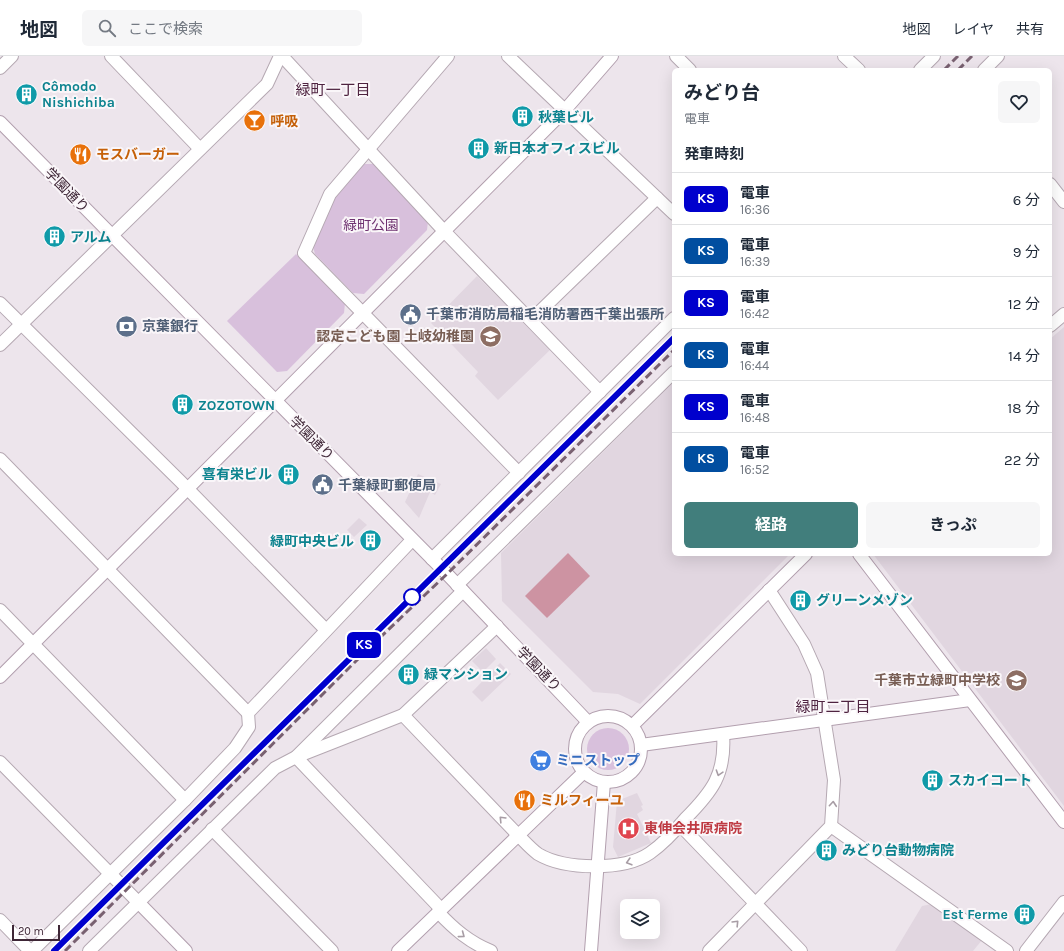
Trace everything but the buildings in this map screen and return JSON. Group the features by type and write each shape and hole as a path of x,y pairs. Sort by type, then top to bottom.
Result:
{"street":[{"path":"0,68 12,56"},
{"path":"111,56 200,148"},
{"path":"0,345 267,84 281,56 444,231 600,392"},
{"path":"448,56 330,194 304,253 518,472"},
{"path":"508,56 672,212"},
{"path":"0,677 565,110 612,56"},
{"path":"676,56 688,68"},
{"path":"844,56 856,68"},
{"path":"922,68 934,56"},
{"path":"986,68 998,56"},
{"name":"学園通り","path":"0,122 274,401 432,559 588,722"},
{"path":"1052,187 1064,202"},
{"path":"531,320 657,198"},
{"path":"0,303 326,630"},
{"path":"1052,324 1064,314"},
{"path":"432,559 672,320"},
{"path":"296,757 460,588 672,374"},
{"path":"0,459 106,570 248,713 249,727 235,748 185,800 31,951 0,920"},
{"path":"248,713 412,540"},
{"path":"633,726 804,556"},
{"path":"861,556 1064,822"},
{"path":"709,951 831,826 834,780 818,673 804,644 769,590"},
{"path":"0,610 185,800"},
{"path":"89,951 275,768 296,757 403,716 497,626"},
{"path":"642,745 970,700"},
{"path":"607,715 617,716 633,726 639,735 642,745 638,764 624,779 604,782 593,779 584,772 578,762 575,751 576,740 580,730 588,722 597,717 607,715"},
{"path":"403,716 518,836 538,854 554,861 598,866 623,864 650,853 705,800 714,786 721,770 724,747 723,734"},
{"path":"296,757 440,910 458,932 476,945 491,951"},
{"path":"0,762 186,951"},
{"path":"398,951 584,772"},
{"path":"591,951 604,782"},
{"path":"680,825 801,951"},
{"path":"831,826 1007,951"},
{"path":"212,829 332,951"},
{"path":"1026,951 1064,902"}],"shaded area":[{"name":"認定こども園 土岐幼稚園","path":"477,276 550,350 498,400 475,376 478,372 431,323"},
{"name":"千葉市立緑町中学校","path":"1064,327 1064,806 875,556 1052,556 1052,337"},
{"path":"672,384 672,556 788,556 640,704 618,694 593,692 502,601 501,553"},
{"path":"418,474 441,484 435,495 430,492 419,518 405,502"},
{"path":"359,518 367,525 354,537 347,530"},
{"path":"568,553 590,576 547,618 525,596"},
{"path":"486,648 496,659 483,672 472,661"},
{"path":"500,663 511,674 482,702 472,692"},
{"name":"東伸会井原病院","path":"637,793 643,805 641,806 643,810 637,814 651,843 618,857 613,847 617,801"},
{"path":"932,904 982,940 973,951 895,951 922,906"}],"green space":[{"name":"緑町公園","path":"363,164 374,164 428,221 427,230 364,294 353,293 315,254 313,247 335,197"},
{"path":"296,254 345,303 344,313 287,371 277,372 227,321"},
{"path":"604,728 612,728 623,734 629,745 629,753 623,764 612,770 604,770 593,764 587,753 587,745 593,734"}],"railway":[{"path":"946,68 958,56"},
{"path":"960,68 972,56"},
{"path":"54,951 672,340"},
{"path":"65,951 370,647 447,574 672,352"}],"train":[{"name":"KS","path":"54,951 672,340"}],"place":[{"name":"Cômodo Nishichiba","path":"27,94"},
{"name":"秋葉ビル","path":"522,117"},
{"name":"呼吸","path":"255,121"},
{"name":"新日本オフィスビル","path":"478,148"},
{"name":"モスバーガー","path":"81,154"},
{"name":"アルム","path":"55,237"},
{"name":"千葉市消防局稲毛消防署西千葉出張所","path":"410,314"},
{"name":"京葉銀行","path":"126,326"},
{"name":"認定こども園 土岐幼稚園","path":"490,336"},
{"name":"ZOZOTOWN","path":"183,405"},
{"name":"喜有栄ビル","path":"288,474"},
{"name":"千葉緑町郵便局","path":"322,485"},
{"name":"緑町中央ビル","path":"370,541"},
{"name":"グリーンメゾン","path":"800,600"},
{"name":"緑マンション","path":"408,674"},
{"name":"千葉市立緑町中学校","path":"1016,680"},
{"name":"ミニストップ","path":"540,760"},
{"name":"スカイコート","path":"932,780"},
{"name":"ミルフィーユ","path":"525,800"},
{"name":"東伸会井原病院","path":"629,828"},
{"name":"みどり台動物病院","path":"827,850"},
{"name":"Est Ferme","path":"1024,914"}],"district":[{"name":"緑町一丁目","path":"333,90"},
{"name":"緑町二丁目","path":"833,707"}]}
